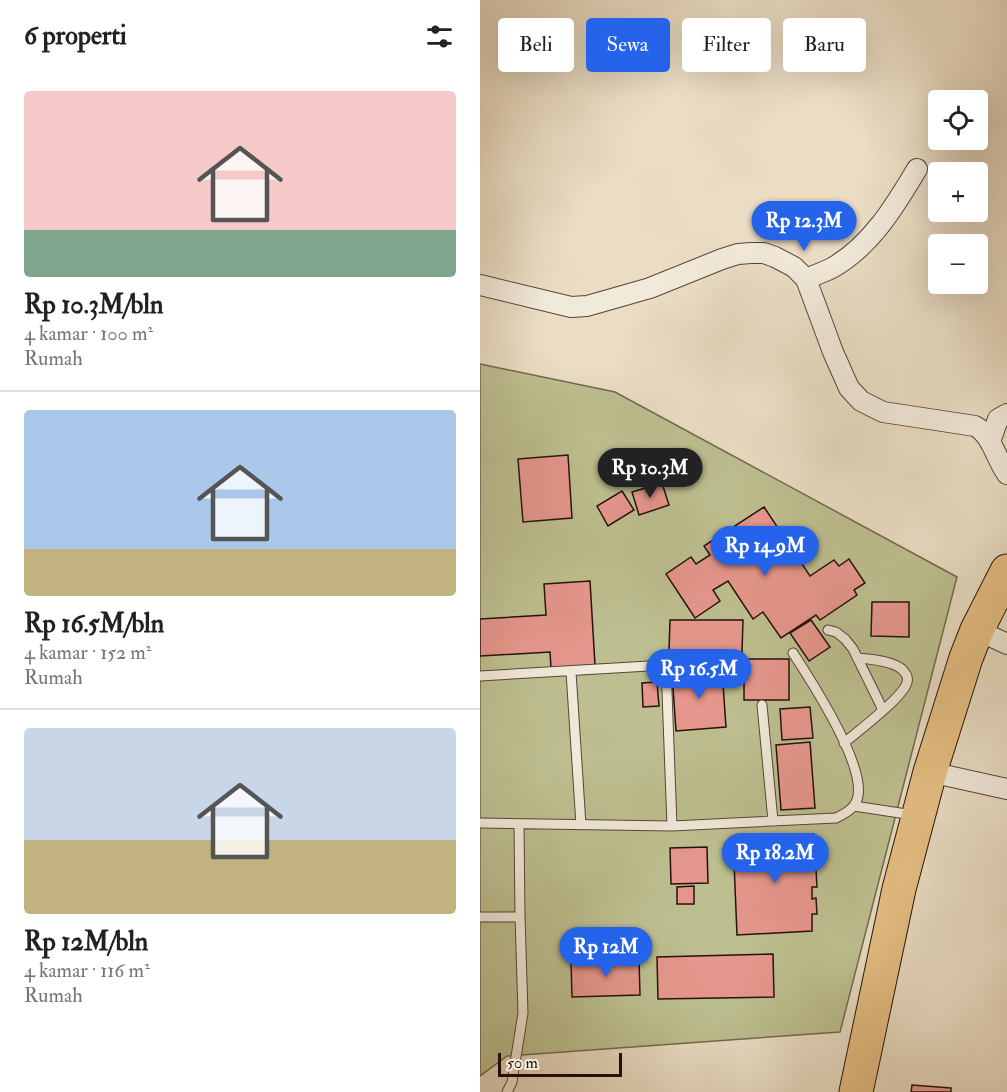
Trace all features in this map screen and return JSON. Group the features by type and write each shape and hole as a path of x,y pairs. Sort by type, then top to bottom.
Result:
{"highway":[{"path":"856,1092 899,889 930,772 954,691 977,630 1007,571"}],"street":[{"path":"806,279 843,261 863,244 889,214 917,170"},
{"path":"480,285 561,305 579,307 635,294 714,262 738,255 751,253 775,257 794,267 806,279 843,378 854,396 883,412 975,426 984,432 1007,474"},
{"path":"990,442 998,419 1007,414"},
{"path":"977,630 1007,644"},
{"path":"930,772 1007,789"}],"lane":[{"path":"828,630 836,632 845,639 883,710"},
{"path":"480,823 672,826 836,818 846,813 854,806 858,798 857,776 844,743 794,653"},
{"path":"844,743 883,710 907,684 907,675 893,665 857,658"},
{"path":"480,676 735,663"},
{"path":"666,665 672,826"},
{"path":"571,672 580,825"},
{"path":"762,705 773,821"},
{"path":"854,806 918,816"},
{"path":"507,1092 512,1082 523,1012 519,824"},
{"path":"480,917 520,917"}],"green space":[{"path":"480,364 615,392 957,577 840,1032 507,1056 480,1076"}],"building":[{"path":"568,455 572,518 523,522 518,459"},
{"path":"662,483 669,505 639,515 632,492"},
{"path":"622,491 634,510 608,526 597,506"},
{"path":"764,507 810,576 834,560 839,566 849,559 865,583 854,590 857,595 820,620 816,615 781,638 763,612 753,619 728,581 713,590 720,601 695,618 666,574 691,557 696,564 710,555 704,546"},
{"path":"590,581 595,665 551,668 550,652 480,656 480,619 546,615 544,584"},
{"path":"872,602 909,602 909,637 871,636"},
{"path":"670,620 743,620 742,652 669,651"},
{"path":"811,620 830,647 809,661 790,633"},
{"path":"744,659 789,659 789,700 744,700"},
{"path":"722,669 726,727 676,731 672,673"},
{"path":"657,682 659,706 643,707 642,683"},
{"path":"810,707 813,738 782,740 780,709"},
{"path":"810,742 815,808 781,810 776,745"},
{"path":"814,834 817,887 812,887 812,899 816,898 817,914 812,914 812,931 737,935 733,838"},
{"path":"707,847 708,883 671,884 670,848"},
{"path":"694,886 694,904 677,904 677,887"},
{"path":"773,954 774,997 658,999 657,957"},
{"path":"639,959 640,995 572,997 571,961"},
{"path":"912,1085 951,1088 951,1092 911,1092"}]}
